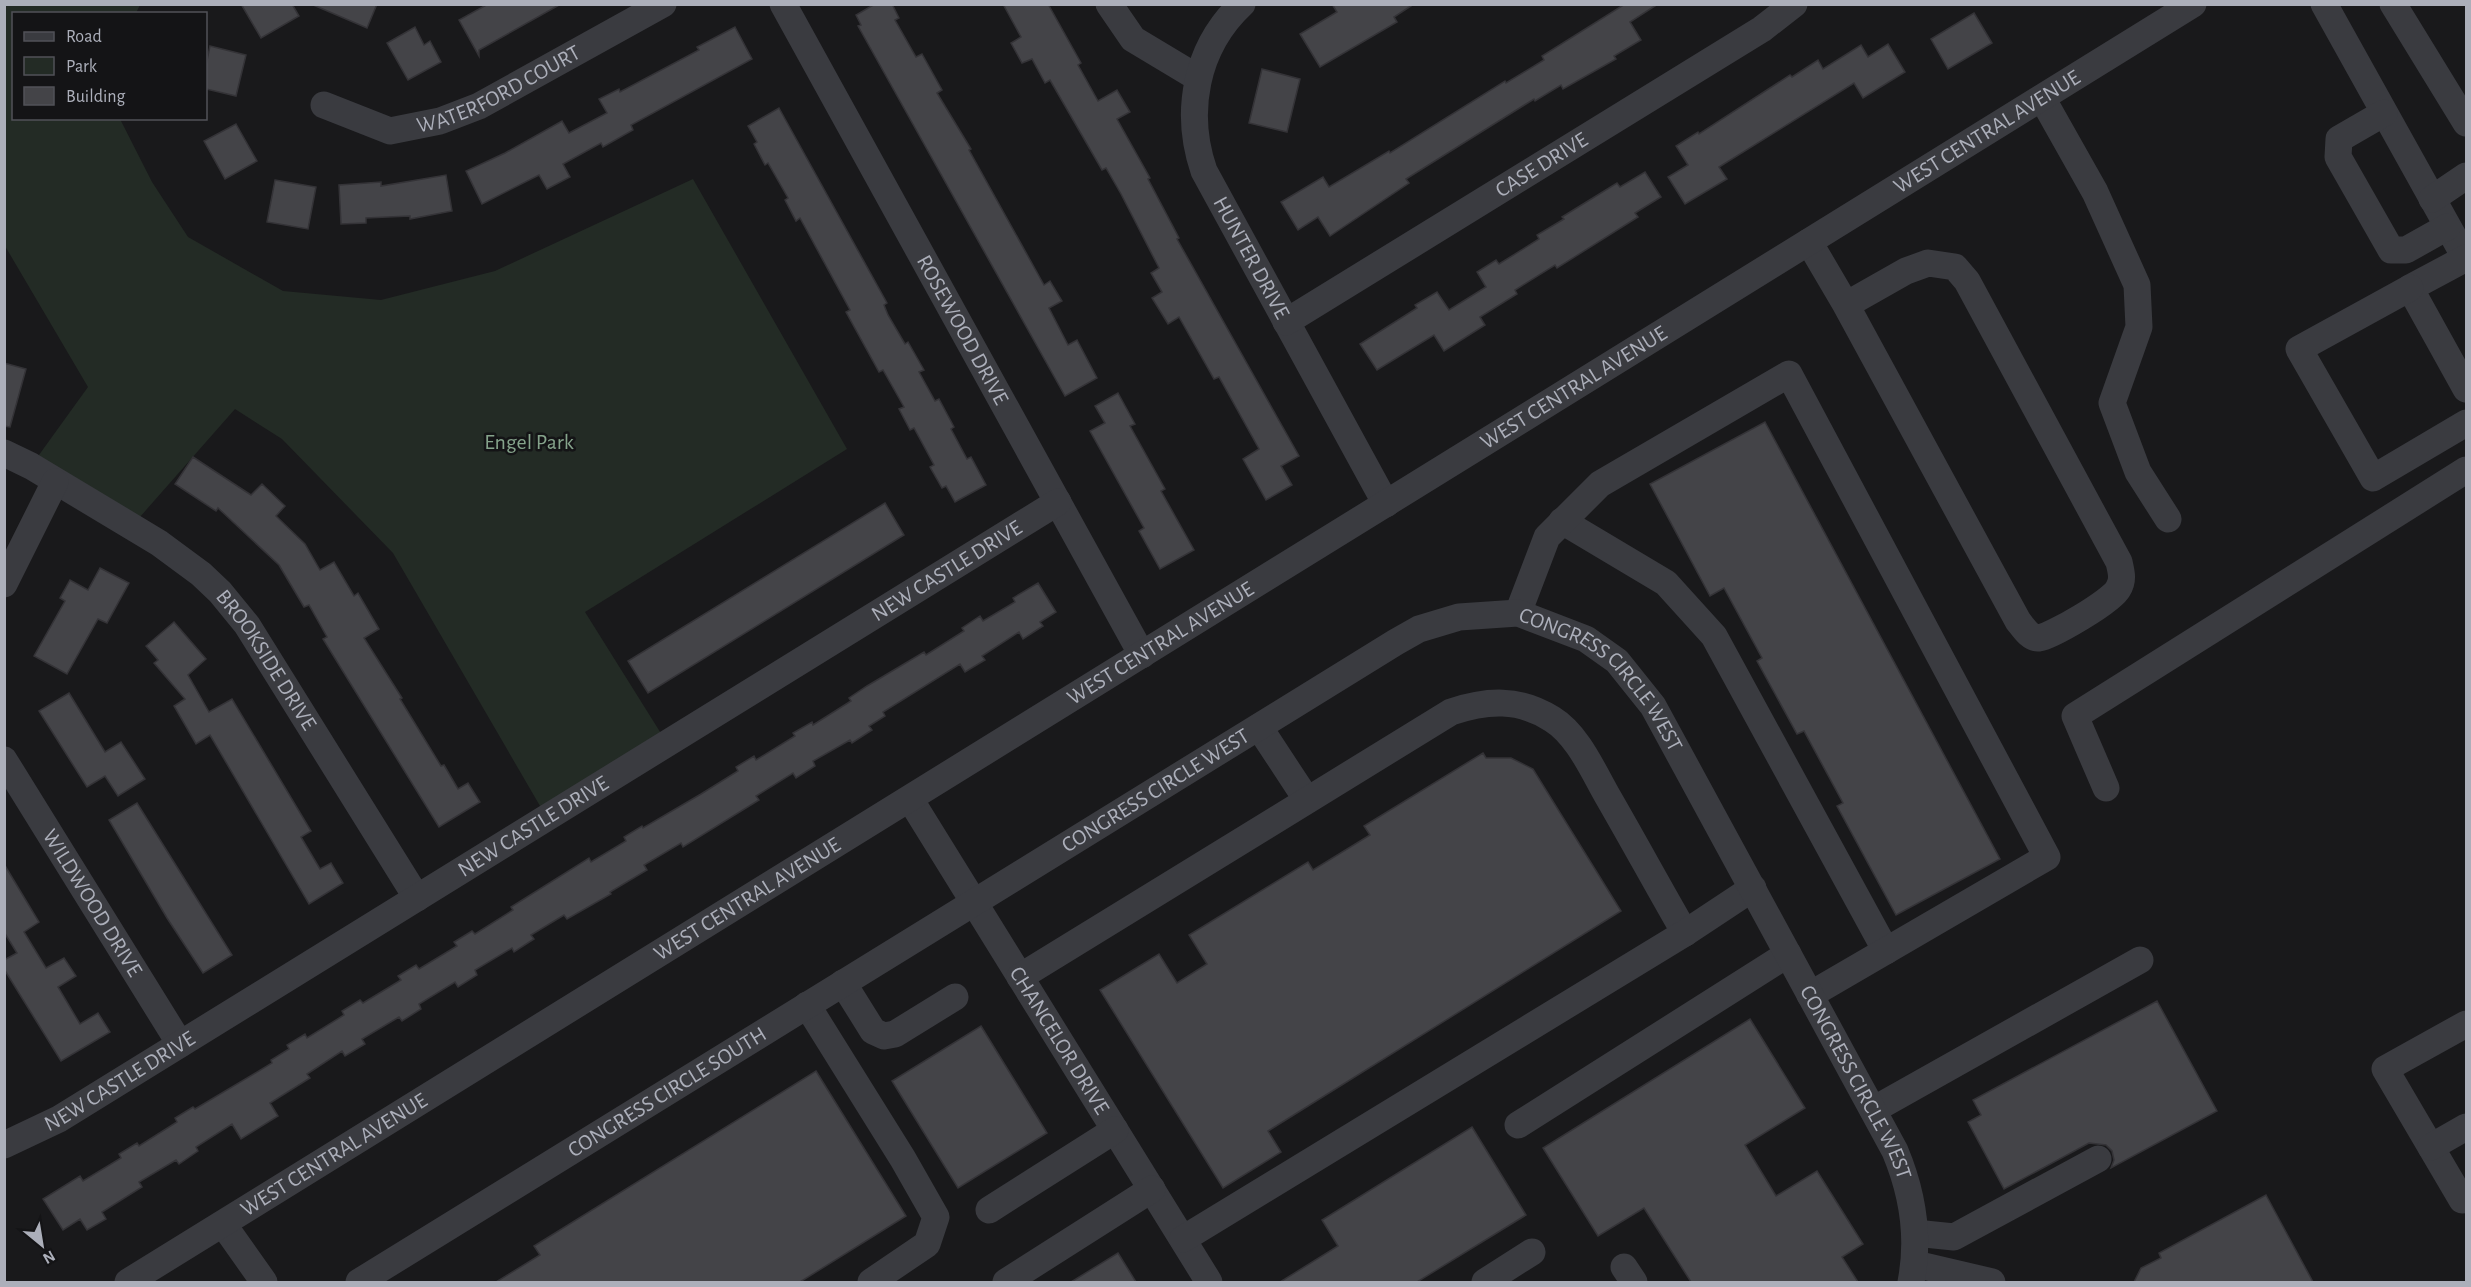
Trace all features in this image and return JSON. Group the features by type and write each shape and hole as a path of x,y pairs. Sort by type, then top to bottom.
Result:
{"street":[{"name":"WATERFORD COURT","path":"324,105 390,131 440,121 479,106 663,4"},
{"name":"ROSEWOOD DRIVE","path":"783,4 1142,655"},
{"path":"1109,4 1133,39 1198,78"},
{"name":"HUNTER DRIVE","path":"1242,4 1225,21 1205,57 1198,78 1193,122 1204,171 1386,504"},
{"name":"CASE DRIVE","path":"1286,322 1762,29 1794,4"},
{"name":"WEST CENTRAL AVENUE","path":"128,1282 2193,4"},
{"path":"2324,4 2466,259 2299,349 2373,478 2466,423"},
{"path":"2393,4 2466,123"},
{"path":"2042,98 2095,192 2137,285 2139,327 2112,403 2138,472 2168,519"},
{"path":"2384,113 2339,139 2338,157 2391,250 2406,250 2447,226"},
{"path":"2432,198 2466,176"},
{"path":"1809,242 1846,305 2018,621 2031,636 2039,638 2072,622 2110,599 2118,590 2122,580 2119,562 1967,281 1955,267 1928,263 1906,270 1846,305"},
{"path":"2410,288 2466,389"},
{"path":"1518,613 1547,537 1600,484 1789,374 2046,857 1810,995"},
{"name":"BROOKSIDE DRIVE","path":"4,453 32,466 159,543 201,574 220,592 248,625 417,898"},
{"path":"2106,788 2075,717 2466,470"},
{"path":"4,584 55,482"},
{"name":"NEW CASTLE DRIVE","path":"4,1145 59,1119 1058,502"},
{"path":"1562,521 1666,583 1714,636 1886,951"},
{"name":"CONGRESS CIRCLE WEST","path":"974,902 1419,629 1459,617 1518,613 1586,639 1617,661 1653,706 1895,1151 1913,1203 1916,1233 1912,1276"},
{"path":"1020,977 1451,712 1490,702 1519,704 1537,711 1565,729 1587,761 1685,933"},
{"path":"1259,727 1307,800"},
{"name":"WILDWOOD DRIVE","path":"4,760 180,1044"},
{"name":"CHANCELOR DRIVE","path":"910,799 1209,1282"},
{"path":"1183,1239 1685,933 1753,888"},
{"name":"CONGRESS CIRCLE SOUTH","path":"359,1282 974,902"},
{"path":"1518,1125 1788,954"},
{"path":"1873,1110 2139,960"},
{"path":"843,983 873,1031 884,1036 895,1034 955,997"},
{"path":"807,1005 903,1159 936,1217 927,1244 871,1282"},
{"path":"2466,1024 2385,1069 2462,1200 2466,1197"},
{"path":"2431,1147 2466,1127"},
{"path":"989,1210 1115,1130"},
{"path":"1916,1233 1954,1238 2098,1159"},
{"path":"1006,1282 1152,1189"},
{"path":"223,1224 264,1282"},
{"path":"1485,1282 1532,1252"},
{"path":"1912,1276 1992,1282"}],"green space":[{"name":"Engel Park","path":"4,5 140,5 136,12 12,12 12,120 121,120 152,182 188,237 283,291 381,300 495,271 693,179 847,449 585,612 667,743 547,818 393,553 282,439 235,409 132,526 31,466 88,387 5,246"}],"building":[{"path":"241,4 292,4 299,16 261,38"},
{"path":"311,4 377,4 367,28"},
{"path":"488,4 561,4 479,50 479,56 459,20"},
{"path":"875,4 892,4 899,18 895,20 916,57 922,54 942,90 937,93 971,149 969,150 1044,285 1050,281 1062,301 1049,308 1068,345 1077,340 1097,378 1065,396 858,26 861,25 856,15"},
{"path":"1003,4 1048,4 1081,63 1078,65 1098,101 1117,90 1130,112 1117,119 1150,178 1148,179 1179,238 1177,239 1299,456 1281,466 1292,485 1266,500 1243,459 1259,449 1219,377 1214,379 1179,317 1168,324 1152,298 1162,292 1151,273 1159,268 1106,168 1102,170 1050,80 1045,83 1032,59 1022,63 1011,43 1021,37"},
{"path":"1332,4 1414,4 1394,17 1397,22 1320,67 1300,34 1337,12"},
{"path":"1625,4 1658,4 1630,22 1641,40 1614,56 1616,59 1563,89 1561,85 1535,101 1534,99 1406,179 1409,183 1330,236 1318,217 1298,230 1281,202 1323,177 1329,187 1389,151 1390,153 1505,81 1506,83 1544,60 1542,56"},
{"path":"1974,13 1992,43 1948,69 1931,39"},
{"path":"415,27 424,45 430,41 441,62 408,80 387,43"},
{"path":"735,27 752,59 631,125 633,130 603,147 601,143 563,164 570,177 547,189 539,175 482,204 466,171 505,153 562,121 569,133 607,113 599,99 619,89 620,92 699,50 697,47"},
{"path":"1888,44 1905,72 1863,98 1854,83 1719,167 1727,179 1685,204 1668,177 1688,165 1676,146 1818,60 1823,69 1861,45 1868,57"},
{"path":"210,46 246,55 236,96 207,89 207,60"},
{"path":"1262,69 1300,79 1287,132 1249,123"},
{"path":"779,108 887,303 884,305 888,315 905,344 908,342 924,370 919,372 935,401 939,399 954,427 951,429 967,459 971,457 986,485 955,502 946,486 942,488 930,467 934,465 914,428 910,430 899,409 904,407 883,370 879,372 846,312 850,310 800,218 796,221 785,200 788,198 768,163 765,165 754,144 757,142 748,126"},
{"path":"236,124 257,161 225,179 204,141"},
{"path":"1645,172 1661,197 1635,213 1638,217 1557,268 1555,265 1515,290 1517,294 1480,317 1485,325 1444,351 1434,335 1377,370 1360,344 1417,308 1415,305 1437,292 1449,310 1486,287 1477,272 1496,260 1499,264 1539,239 1537,235 1564,219 1562,217 1617,183 1620,187"},
{"path":"446,175 452,211 410,219 410,216 366,218 366,223 341,224 339,185 381,182 381,186"},
{"path":"275,180 316,187 308,229 267,222"},
{"path":"4,363 26,369 10,427 4,426"},
{"path":"1118,393 1135,424 1130,426 1165,489 1161,491 1194,550 1160,569 1139,531 1144,528 1090,431 1105,423 1095,406"},
{"path":"1765,422 2000,859 1896,915 1837,806 1843,803 1804,731 1797,734 1757,661 1762,658 1724,588 1710,596 1650,484"},
{"path":"193,457 251,495 262,484 285,506 276,516 305,544 320,570 334,562 354,596 358,593 379,629 364,638 402,698 400,699 441,766 444,765 458,789 468,783 480,802 439,827 323,639 327,637 309,605 304,607 279,565 218,508 216,511 175,484"},
{"path":"885,503 904,535 648,693 628,661"},
{"path":"100,568 129,583 107,623 98,619 67,674 34,656 65,601 60,598 70,580 88,590"},
{"path":"1038,583 1056,612 1040,622 1043,626 1023,639 1019,632 982,656 985,660 965,672 960,664 883,712 885,716 869,726 872,730 852,743 850,740 813,761 815,766 796,778 793,773 756,796 759,800 683,847 681,843 644,865 647,870 610,892 611,894 567,919 564,915 531,935 534,939 514,952 512,948 475,970 477,975 458,987 455,982 419,1004 421,1009 402,1021 399,1017 362,1039 365,1044 345,1056 342,1051 307,1074 310,1078 270,1103 278,1116 241,1139 232,1124 196,1147 198,1151 179,1164 176,1160 139,1182 142,1187 102,1212 106,1219 87,1230 80,1219 63,1230 43,1199 80,1176 83,1181 121,1158 119,1154 137,1143 139,1146 177,1122 175,1118 193,1107 195,1109 272,1063 271,1060 289,1049 287,1045 305,1034 307,1038 344,1015 342,1011 360,1000 363,1003 401,980 398,976 416,965 419,969 457,946 454,942 472,931 475,934 513,910 511,907 589,858 591,862 626,841 624,837 738,771 736,767 754,756 756,760 795,736 793,733 812,722 813,725 851,701 849,698 867,686 924,652 926,655 964,631 962,628 980,616 983,621 1015,602 1013,598"},
{"path":"174,622 206,659 188,675 209,712 232,699 311,831 301,837 320,869 331,863 343,883 309,904 210,735 196,744 174,706 185,699 154,663 158,660 146,646"},
{"path":"69,693 105,752 121,742 145,779 118,796 105,776 87,787 39,711"},
{"path":"1483,753 1486,758 1511,758 1533,769 1621,911 1268,1131 1281,1152 1223,1188 1100,990 1159,954 1177,983 1207,964 1189,935 1308,862 1313,870 1370,835 1364,826"},
{"path":"137,803 232,955 203,973 167,918 109,820"},
{"path":"4,864 39,922 24,932 46,968 64,958 76,976 58,987 80,1024 98,1013 110,1032 61,1061 4,969 4,960 17,953 4,932"},
{"path":"2157,1001 2217,1111 2111,1168 2114,1160 2112,1151 2106,1145 2089,1143 2004,1189 1968,1122 1981,1115 1973,1100"},
{"path":"1750,1019 1805,1108 1745,1145 1776,1196 1817,1171 1863,1244 1842,1257 1858,1282 1691,1282 1644,1208 1598,1236 1543,1148"},
{"path":"981,1026 1047,1133 958,1188 892,1081"},
{"path":"816,1071 906,1216 800,1282 496,1282 540,1255 534,1246"},
{"path":"1472,1127 1526,1215 1417,1282 1280,1282 1338,1246 1322,1220"},
{"path":"2266,1195 2313,1282 2134,1282 2141,1268 2161,1258 2159,1253"},
{"path":"1118,1253 1136,1282 1071,1282"}]}
